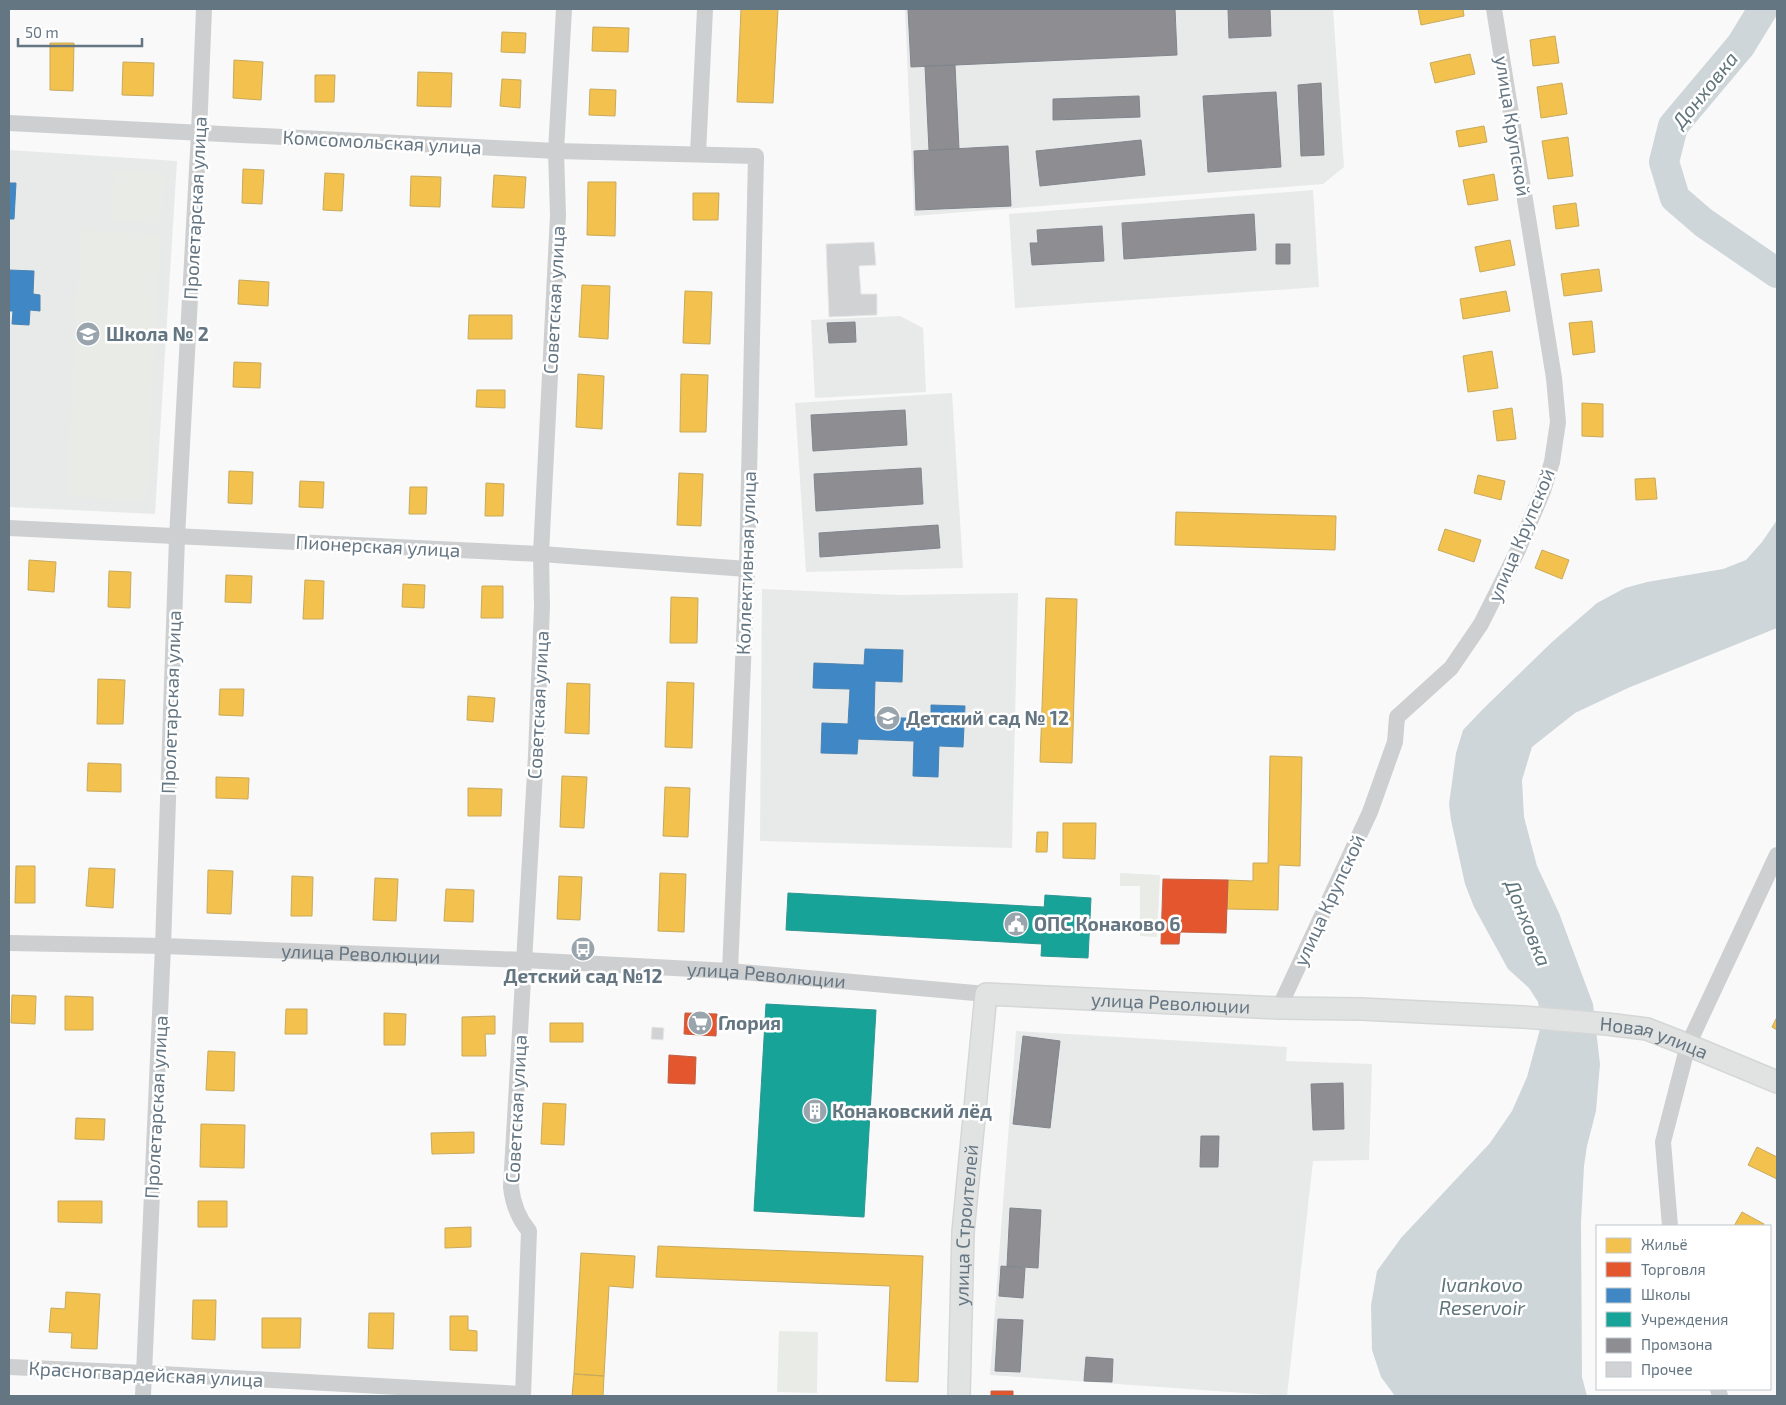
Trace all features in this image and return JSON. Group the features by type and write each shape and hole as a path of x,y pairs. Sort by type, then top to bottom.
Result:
{"main road":[{"name":"улица Революции","path":"986,994 1523,1017"},
{"name":"улица Строителей","path":"959,1396 963,1232 986,994"},
{"name":"Новая улица","path":"1523,1017 1647,1029 1777,1082"}],"street":[{"name":"Пролетарская улица","path":"143,1396 163,946 177,536 204,9"},
{"name":"Советская улица","path":"523,1395 529,1231 516,1212 512,1199 512,1187 542,607 541,554 558,215 556,151 564,9"},
{"path":"698,154 706,9"},
{"name":"улица Крупской","path":"1280,1008 1370,812 1395,742 1398,717 1451,668 1481,624 1518,550 1543,491 1552,462 1558,422 1554,378 1494,9"},
{"name":"Комсомольская улица","path":"9,123 556,151 756,156"},
{"name":"Коллективная улица","path":"730,971 747,569 756,156"},
{"name":"Пионерская улица","path":"9,528 541,554 747,569"},
{"path":"1670,1225 1663,1142 1688,1045 1777,856"},
{"name":"улица Революции","path":"9,943 163,946 524,960 730,971 986,994"},
{"name":"Красногвардейская улица","path":"9,1367 523,1395"}],"shaded area":[{"path":"905,9 1333,9 1344,167 1323,184 914,216"},
{"name":"Школа № 2","path":"9,150 177,161 155,514 9,507"},
{"path":"114,170 164,172 161,224 111,221"},
{"path":"1313,190 1319,287 1015,308 1009,214"},
{"path":"81,230 161,234 146,501 66,496"},
{"path":"900,316 923,328 926,392 815,398 811,320"},
{"path":"952,393 963,568 806,572 795,403"},
{"name":"Детский сад № 12","path":"762,589 899,595 1018,593 1012,848 760,841"},
{"path":"1120,873 1160,875 1157,937 1140,936 1140,886 1120,886"},
{"path":"1016,1031 1287,1047 1286,1061 1372,1064 1369,1160 1313,1161 1287,1396 990,1375"},
{"path":"779,1331 818,1332 817,1393 777,1392"}],"water":[{"name":"Ivankovo Reservoir","path":"1777,520 1777,628 1628,688 1575,713 1532,747 1522,780 1524,817 1537,866 1559,913 1593,1004 1600,1064 1596,1111 1584,1166 1581,1223 1582,1377 1587,1396 1395,1396 1381,1377 1372,1350 1371,1305 1377,1271 1401,1238 1490,1143 1512,1111 1527,1077 1542,1022 1538,1002 1529,988 1508,969 1474,907 1465,884 1449,804 1456,753 1463,730 1552,642 1597,603 1625,588 1647,582 1723,569 1746,560 1762,542"}],"building: Жильё":[{"path":"741,9 778,9 773,103 737,102"},
{"path":"1418,9 1463,9 1464,16 1421,25"},
{"path":"593,27 629,28 628,52 592,51"},
{"path":"502,32 526,33 525,53 501,52"},
{"path":"1555,36 1559,63 1533,66 1530,40"},
{"path":"50,43 74,43 73,91 50,90"},
{"path":"1470,54 1475,74 1435,83 1430,63"},
{"path":"234,60 263,62 261,100 233,98"},
{"path":"123,62 154,63 153,96 122,95"},
{"path":"418,72 452,73 451,107 417,106"},
{"path":"315,75 335,75 334,102 315,102"},
{"path":"502,79 521,80 520,108 500,106"},
{"path":"1562,83 1567,114 1541,118 1537,87"},
{"path":"590,89 616,90 615,116 589,115"},
{"path":"1484,126 1487,142 1459,147 1456,131"},
{"path":"1568,137 1573,176 1548,179 1542,141"},
{"path":"243,169 264,170 262,204 242,203"},
{"path":"325,173 344,174 342,211 323,210"},
{"path":"1494,174 1498,200 1468,205 1463,180"},
{"path":"494,175 526,177 524,208 492,207"},
{"path":"411,176 441,177 440,207 410,206"},
{"path":"588,182 616,182 615,236 587,235"},
{"path":"693,193 719,193 718,220 693,220"},
{"path":"1576,203 1579,226 1556,229 1553,206"},
{"path":"1510,240 1515,265 1480,272 1475,247"},
{"path":"1599,269 1602,291 1564,296 1561,274"},
{"path":"239,280 269,282 268,306 238,304"},
{"path":"582,285 610,286 608,339 579,337"},
{"path":"685,291 712,292 710,344 683,343"},
{"path":"1506,291 1510,311 1463,319 1460,299"},
{"path":"469,315 512,315 512,339 468,339"},
{"path":"1592,321 1595,352 1573,355 1569,323"},
{"path":"1492,351 1498,388 1468,392 1463,356"},
{"path":"234,362 261,363 260,388 233,387"},
{"path":"578,374 604,376 602,429 576,427"},
{"path":"681,374 708,375 706,432 680,432"},
{"path":"477,390 505,390 505,408 476,407"},
{"path":"1582,403 1603,404 1603,437 1582,436"},
{"path":"1512,408 1516,439 1497,441 1493,411"},
{"path":"229,471 253,472 252,504 228,503"},
{"path":"679,473 703,474 701,526 677,525"},
{"path":"1478,475 1505,481 1501,500 1474,493"},
{"path":"1655,478 1657,499 1636,500 1635,479"},
{"path":"300,481 324,482 323,508 299,507"},
{"path":"486,483 504,484 503,516 485,516"},
{"path":"410,487 427,487 426,514 409,514"},
{"path":"1176,512 1336,516 1335,550 1175,545"},
{"path":"1445,529 1481,540 1474,562 1438,550"},
{"path":"1542,550 1569,560 1562,579 1535,568"},
{"path":"29,560 56,562 54,592 28,590"},
{"path":"109,571 131,572 130,608 108,607"},
{"path":"226,575 252,576 251,603 225,602"},
{"path":"305,580 324,581 323,619 303,619"},
{"path":"403,584 425,585 424,608 402,607"},
{"path":"482,586 503,586 503,618 481,618"},
{"path":"671,597 698,598 697,643 670,643"},
{"path":"1046,598 1077,599 1072,763 1040,762"},
{"path":"98,679 125,680 123,724 97,724"},
{"path":"667,682 694,683 692,748 665,747"},
{"path":"567,683 590,684 589,734 565,733"},
{"path":"220,689 244,689 243,716 219,715"},
{"path":"468,696 495,698 493,722 467,720"},
{"path":"1270,756 1302,757 1300,866 1279,865 1278,910 1227,909 1228,880 1253,881 1253,863 1268,863"},
{"path":"88,763 121,764 121,792 87,791"},
{"path":"562,776 587,777 584,828 560,827"},
{"path":"216,777 249,778 248,799 216,798"},
{"path":"665,787 690,788 688,837 663,836"},
{"path":"468,788 502,789 501,816 468,816"},
{"path":"1063,823 1096,823 1095,859 1063,858"},
{"path":"1037,832 1048,832 1047,852 1036,852"},
{"path":"16,866 35,866 35,903 15,903"},
{"path":"89,868 115,869 113,908 86,906"},
{"path":"208,870 233,871 231,914 207,913"},
{"path":"660,873 686,874 684,932 658,931"},
{"path":"292,876 313,877 312,916 291,916"},
{"path":"559,876 582,877 580,920 557,919"},
{"path":"375,878 398,879 396,921 373,920"},
{"path":"446,889 474,890 473,922 444,921"},
{"path":"12,995 36,996 35,1024 11,1023"},
{"path":"65,996 93,997 93,1030 65,1030"},
{"path":"286,1009 307,1009 307,1034 285,1034"},
{"path":"384,1013 406,1014 405,1045 384,1045"},
{"path":"495,1016 495,1034 485,1034 486,1056 462,1056 462,1017"},
{"path":"1777,1017 1777,1030 1772,1027"},
{"path":"550,1023 583,1023 583,1042 550,1042"},
{"path":"208,1051 235,1052 234,1091 206,1090"},
{"path":"543,1103 566,1104 564,1145 541,1144"},
{"path":"76,1118 105,1119 104,1140 75,1139"},
{"path":"201,1124 245,1125 244,1168 200,1167"},
{"path":"474,1132 474,1153 432,1154 431,1133"},
{"path":"1757,1147 1777,1157 1777,1179 1748,1165"},
{"path":"58,1201 102,1201 102,1223 58,1222"},
{"path":"198,1201 227,1201 227,1227 198,1227"},
{"path":"1742,1212 1764,1224 1764,1225 1735,1225"},
{"path":"471,1227 471,1247 445,1248 445,1228"},
{"path":"658,1246 923,1256 918,1382 886,1381 890,1286 656,1277"},
{"path":"581,1253 635,1256 633,1288 609,1286 604,1376 574,1374"},
{"path":"66,1292 100,1294 97,1349 71,1348 72,1333 49,1332 51,1308 65,1309"},
{"path":"193,1300 216,1300 215,1340 192,1339"},
{"path":"369,1313 394,1313 393,1349 368,1348"},
{"path":"450,1316 468,1316 468,1330 477,1331 477,1351 450,1350"},
{"path":"262,1318 301,1318 300,1348 262,1348"},
{"path":"574,1374 604,1376 603,1396 572,1396"}],"building: Торговля":[{"path":"1163,879 1228,880 1226,933 1180,932 1179,944 1161,944"},
{"path":"685,1013 717,1014 716,1036 684,1034"},
{"path":"669,1055 696,1057 695,1084 668,1083"},
{"path":"991,1391 1013,1391 1013,1396 991,1396"}],"building: Школы":[{"path":"9,183 16,183 14,219 9,219"},
{"path":"9,270 34,271 33,294 40,295 40,311 30,310 29,325 12,324 13,311 9,311"},
{"path":"865,649 903,650 902,682 875,681 874,717 931,719 931,705 965,706 963,747 939,746 938,777 913,776 914,741 858,739 857,754 821,753 822,723 848,724 850,689 813,688 814,663 864,665"}],"building: Учреждения":[{"path":"788,893 1044,907 1042,944 786,930"},
{"path":"1045,895 1091,898 1088,958 1041,956"},
{"name":"Конаковский лёд","path":"766,1004 876,1010 864,1217 754,1211"}],"building: Промзона":[{"path":"908,9 1175,9 1177,55 911,67"},
{"path":"1228,9 1270,9 1271,36 1229,38"},
{"path":"955,65 959,149 929,150 925,66"},
{"path":"1321,83 1324,155 1301,156 1298,85"},
{"path":"1276,92 1281,167 1208,172 1203,96"},
{"path":"1139,96 1140,117 1053,120 1053,99"},
{"path":"1141,140 1145,175 1040,186 1036,151"},
{"path":"1008,146 1011,206 916,210 914,151"},
{"path":"1254,214 1256,250 1124,259 1122,223"},
{"path":"1102,226 1104,261 1032,265 1030,243 1038,243 1037,230"},
{"path":"1276,244 1290,244 1290,264 1276,264"},
{"path":"855,322 856,342 829,343 827,323"},
{"path":"905,410 907,445 813,451 811,415"},
{"path":"921,468 923,504 816,511 814,474"},
{"path":"938,525 940,548 820,557 819,533"},
{"path":"1023,1036 1060,1041 1050,1128 1013,1124"},
{"path":"1343,1083 1344,1129 1313,1130 1311,1084"},
{"path":"1201,1136 1219,1136 1218,1167 1200,1167"},
{"path":"1010,1208 1041,1210 1038,1268 1007,1266"},
{"path":"1001,1266 1025,1268 1023,1298 999,1296"},
{"path":"998,1319 1023,1320 1020,1372 995,1371"},
{"path":"1086,1357 1113,1359 1112,1382 1084,1381"}],"building: Прочее":[{"path":"874,242 876,265 859,266 861,294 877,294 877,315 829,317 826,244"},
{"path":"652,1027 664,1028 663,1040 651,1039"}],"waterway":[{"name":"Донховка","path":"1763,9 1741,45 1673,126 1664,162 1675,198 1704,223 1777,273"}],"place":[{"name":"Школа № 2","path":"88,334"},
{"name":"Детский сад № 12","path":"888,718"},
{"name":"ОПС Конаково 6","path":"1016,924"},
{"name":"Детский сад №12","path":"583,949"},
{"name":"Глория","path":"700,1023"},
{"name":"Конаковский лёд","path":"815,1111"}]}
